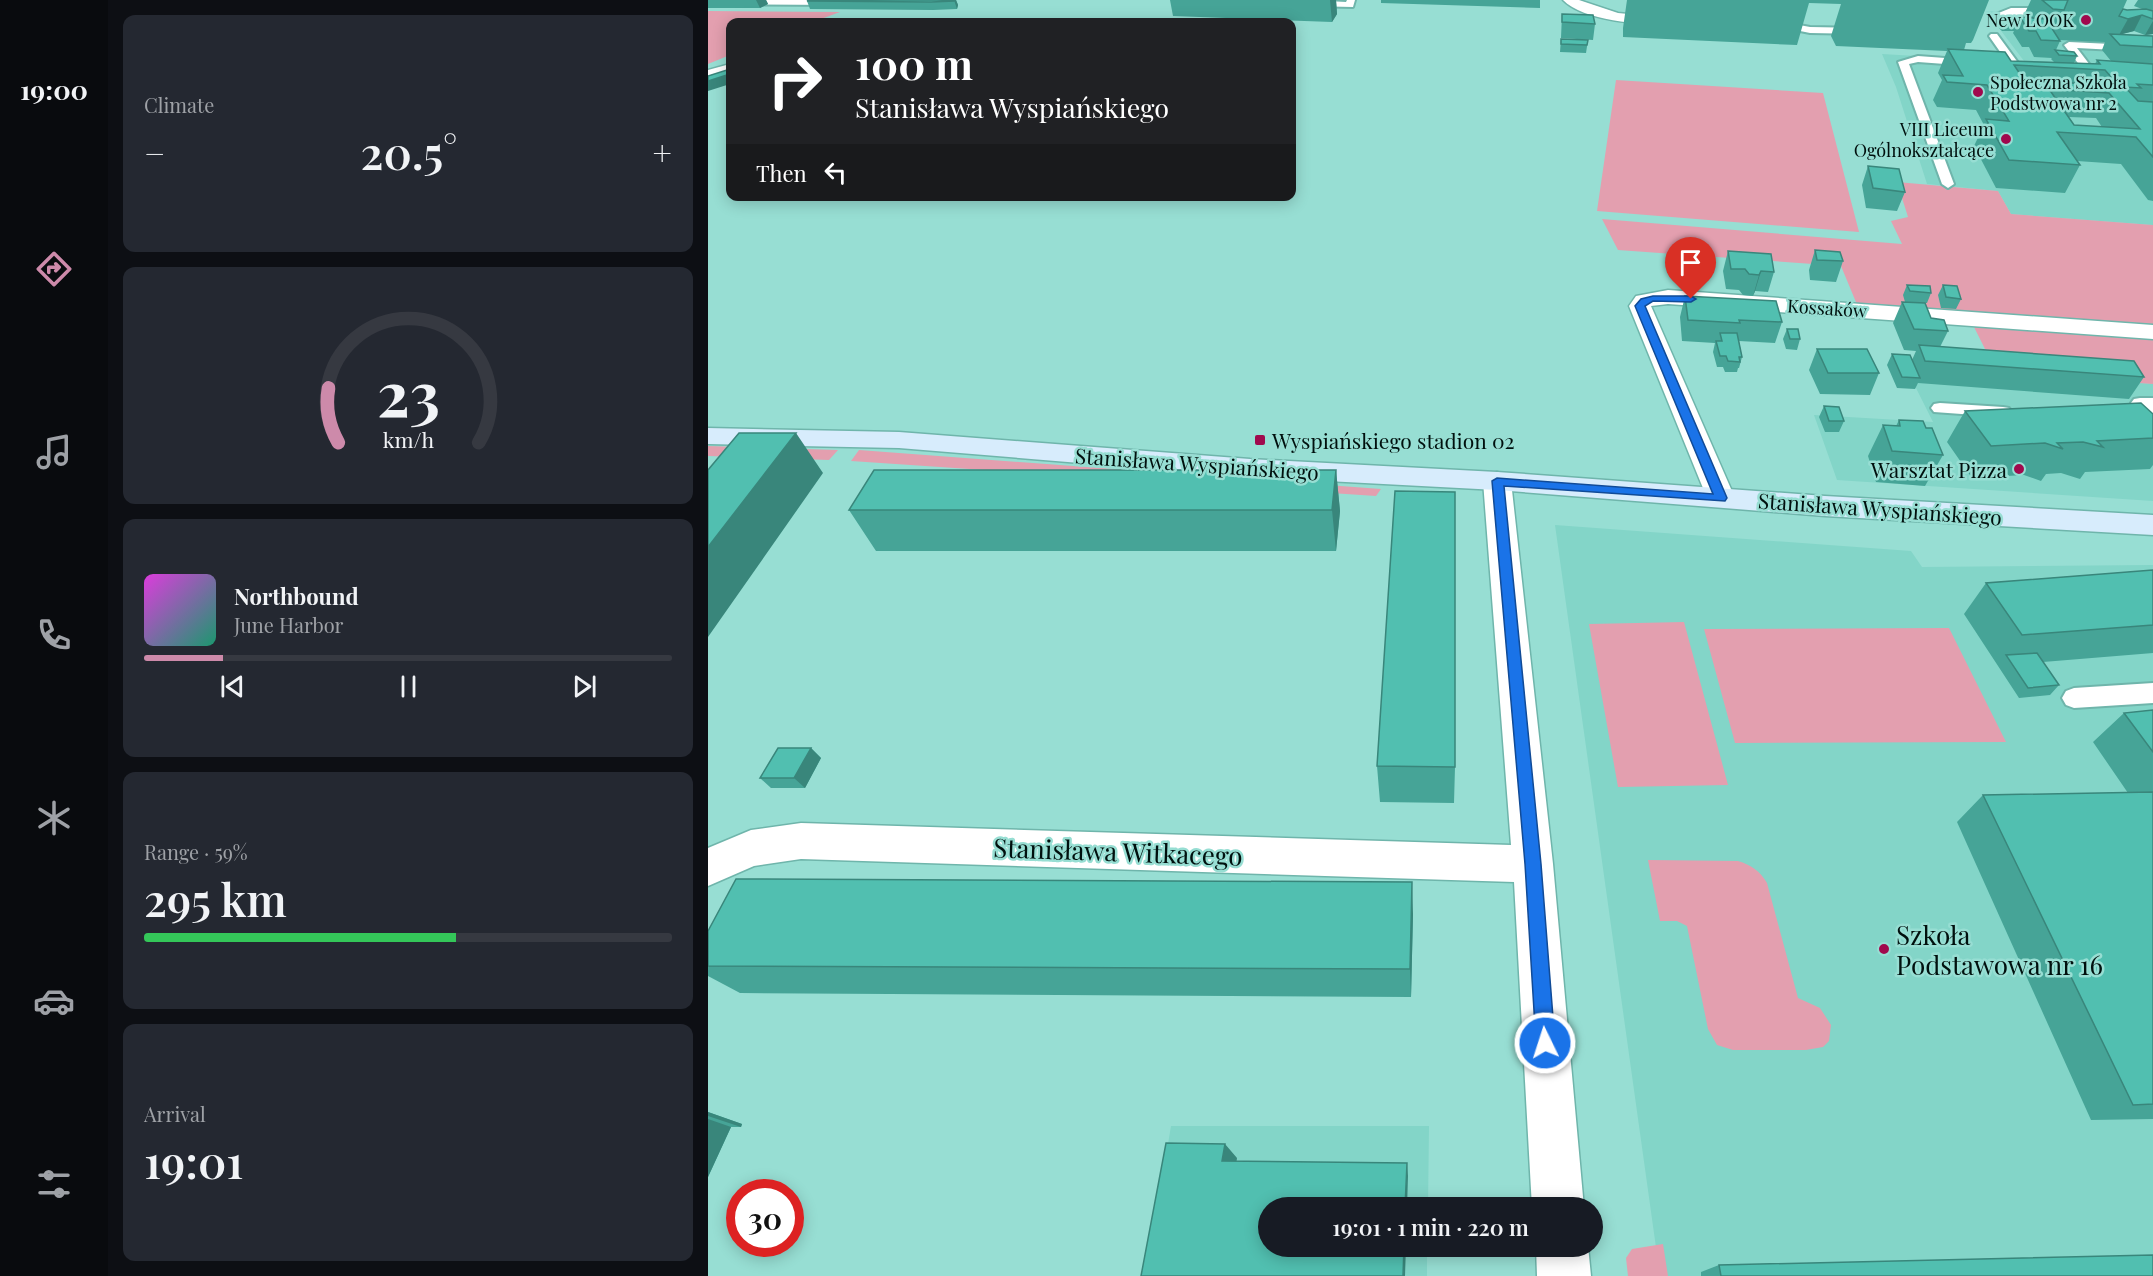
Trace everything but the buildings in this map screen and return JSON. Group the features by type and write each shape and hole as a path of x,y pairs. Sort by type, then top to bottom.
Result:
{"street":[{"path":"1569,0 1583,8 1621,19 1680,22"},
{"path":"2067,68 2094,69"},
{"path":"708,75 726,70"},
{"name":"Kossaków","path":"1721,498 1640,306 1644,301 1668,297 2153,332"},
{"name":"Stanisława Wyspiańskiego","path":"708,436 898,440 1250,468 1497,481 1721,498 2153,525"},
{"path":"1497,481 1533,864 1557,1197"},
{"name":"Stanisława Witkacego","path":"708,867 750,848 801,841 1533,864"},
{"path":"1563,1257 1564,1276"}],"lane":[{"path":"708,1 847,2"},
{"path":"1295,3 1350,2"},
{"path":"1342,16 1350,2"},
{"path":"2011,25 2001,14 2012,11 2065,12"},
{"path":"1764,21 1810,30 1875,32"},
{"path":"1994,36 2015,65"},
{"path":"2094,69 2069,45 2153,49"},
{"path":"1948,184 1903,62 1918,59 1983,63"},
{"path":"2153,403 2140,403 2153,417"},
{"path":"1940,408 2021,414"},
{"path":"2074,698 2153,693"}],"shaded area":[{"path":"708,11 840,12 824,18 726,18 726,57 708,64"},
{"path":"1986,11 2077,17 2103,38 2153,41 2153,70 2024,61"},
{"path":"1882,54 2002,61 2153,79 2153,225 2011,214 1998,191 1927,184 1896,87"},
{"path":"1616,80 1823,93 1859,232 1597,211"},
{"path":"1897,182 1998,191 2011,214 2153,225 2153,329 1858,307 1841,266 1618,250 1602,219 1902,244 1891,221 1908,217"},
{"path":"1972,323 2153,336 2153,384 1997,373"},
{"path":"1905,366 2153,384 2153,501 1837,480 1814,415 1933,422"},
{"path":"708,446 838,450 829,460 708,456"},
{"path":"859,450 1381,489 1376,496 851,461"},
{"name":"Szkoła Podstawowa nr 16","path":"1555,525 1911,551 1922,567 2153,565 2153,1276 1660,1276"},
{"path":"1684,622 1728,785 1618,787 1589,624"},
{"path":"1949,628 2006,742 1735,743 1704,629"},
{"path":"1648,860 1738,861 1761,875 1767,883 1798,998 1820,1008 1831,1025 1829,1041 1823,1047 1806,1050 1733,1050 1717,1045 1708,1029 1687,926 1677,921 1660,921"},
{"path":"1171,1126 1429,1126 1428,1197 1258,1197 1258,1257 1427,1257 1427,1276 1146,1276"},
{"path":"1663,1244 1668,1276 1628,1276 1626,1258 1632,1249"}],"place":[{"name":"New LOOK","path":"2086,20"},
{"name":"Społeczna Szkoła Podstwowa nr 2","path":"1978,92"},
{"name":"VIII Liceum Ogólnokształcące","path":"2006,139"},
{"name":"Wyspiańskiego stadion 02","path":"1260,440"},
{"name":"Warsztat Pizza","path":"2019,469"},
{"name":"Szkoła Podstawowa nr 16","path":"1884,949"}],"route":[{"path":"1545,1043 1533,864 1497,481 1721,498 1640,306 1644,301 1653,298 1691,299"}]}
